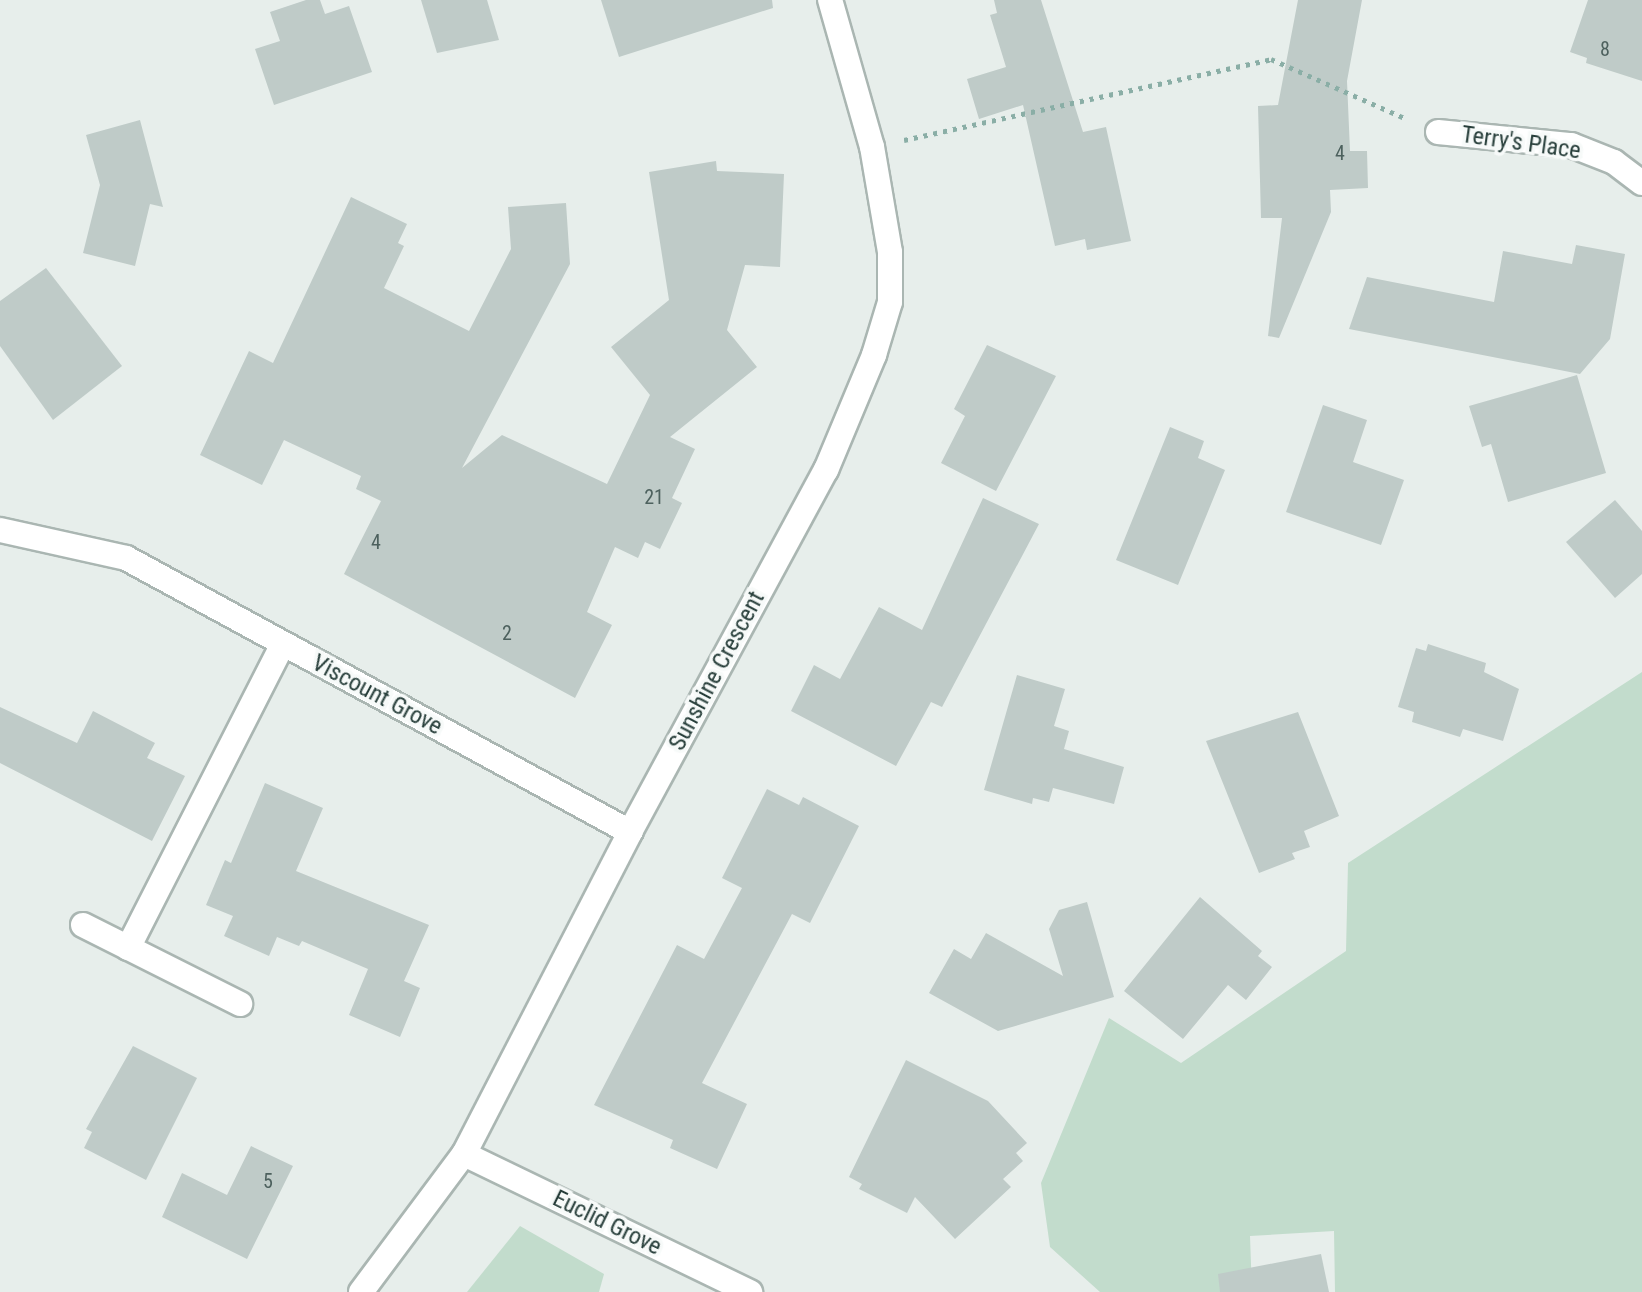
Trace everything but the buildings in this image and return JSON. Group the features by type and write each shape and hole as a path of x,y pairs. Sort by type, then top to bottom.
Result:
{"street":[{"name":"Sunshine Crescent","path":"361,1292 464,1154 630,832 826,470 874,355 890,302 890,252 872,147 830,0"},
{"name":"Terry's Place","path":"1438,132 1571,145 1614,162 1642,183"},
{"name":"Viscount Grove","path":"0,530 126,558 630,832"},
{"path":"128,948 283,644"},
{"path":"83,925 240,1004"},
{"name":"Euclid Grove","path":"464,1154 750,1292"}],"path":[{"path":"872,147 1271,59 1438,132"}],"green space":[{"path":"1642,672 1642,1292 1335,1292 1334,1231 1250,1236 1252,1292 1100,1292 1050,1247 1041,1183 1109,1018 1181,1063 1346,951 1348,863"},
{"path":"520,1226 604,1274 599,1292 467,1292"}]}
